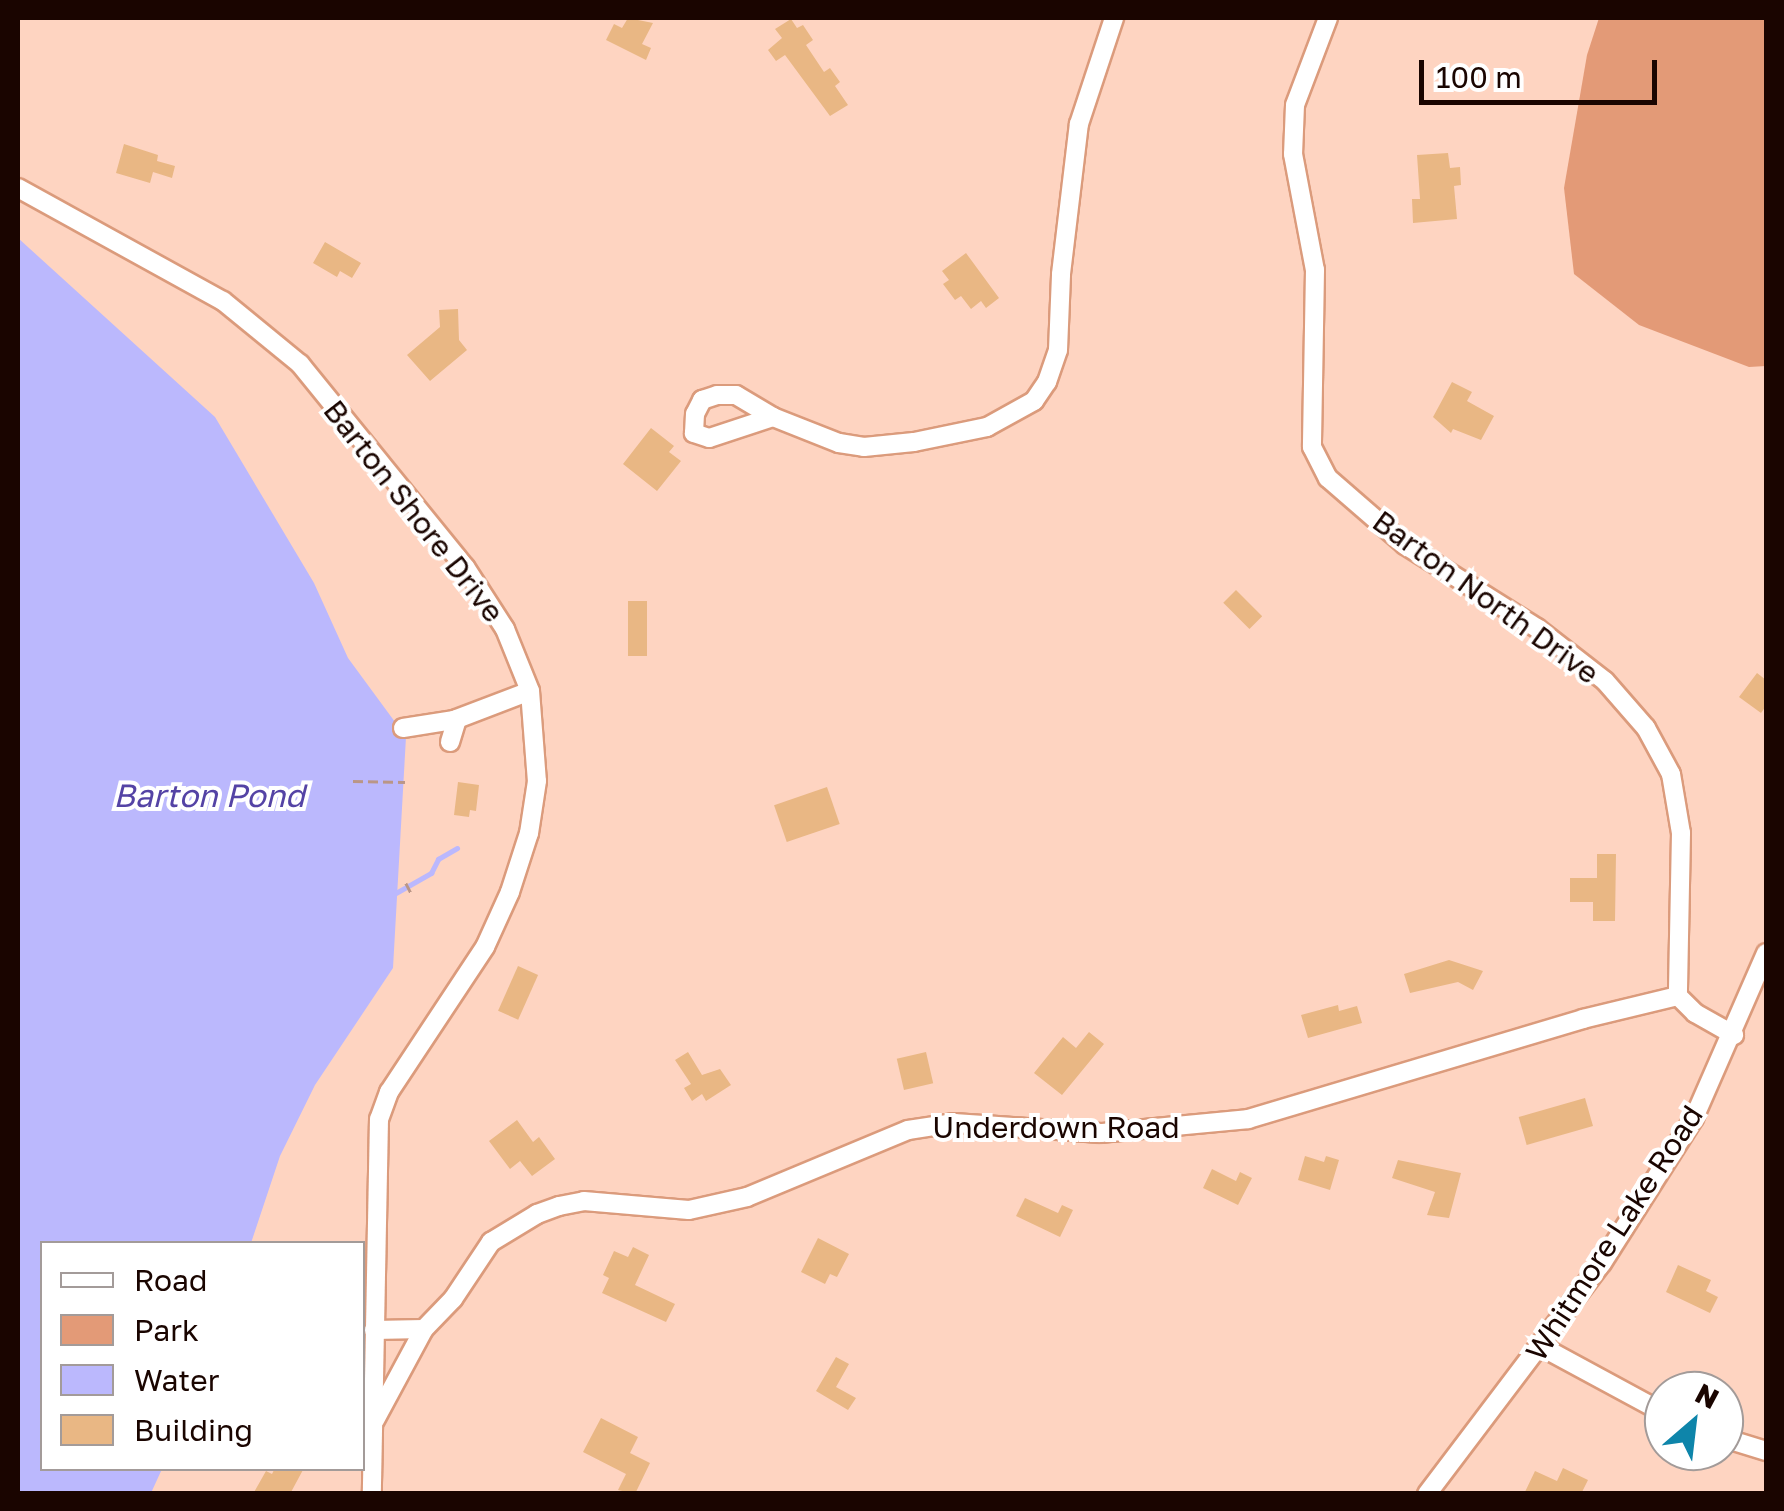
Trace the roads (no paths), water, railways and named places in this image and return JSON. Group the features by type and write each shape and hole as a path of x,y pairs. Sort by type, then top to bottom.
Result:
{"street":[{"path":"773,417 839,443 864,446 914,442 987,427 1034,401 1047,382 1058,350 1061,274 1079,124 1114,18"},
{"name":"Barton North Drive","path":"1328,18 1295,105 1293,154 1315,270 1312,447 1328,478 1405,544 1536,628 1604,682 1646,728 1671,774 1680,833 1678,996"},
{"name":"Barton Shore Drive","path":"18,188 223,301 300,364 465,567 505,629 530,692 537,781 529,833 510,892 485,947 388,1092 379,1119 372,1494"},
{"path":"403,728 456,719 530,692"},
{"path":"450,742 456,719"},
{"name":"Whitmore Lake Road","path":"1427,1494 1602,1263 1694,1118 1734,1034 1766,952"},
{"path":"1678,996 1695,1013 1734,1034"},
{"name":"Underdown Road","path":"372,1426 424,1329 454,1299 491,1242 559,1206 584,1201 689,1210 747,1197 908,1130 954,1122 1101,1133 1248,1119 1357,1090 1583,1019 1678,996"},
{"path":"374,1330 424,1329"},
{"path":"1542,1347 1644,1402"}],"water":[{"name":"Barton Pond","path":"18,238 215,417 314,583 348,658 406,737 393,968 315,1085 280,1156 252,1241 40,1241 40,1471 161,1471 151,1493 18,1493"}],"waterway":[{"path":"394,894 431,873 438,859 457,848"}]}
